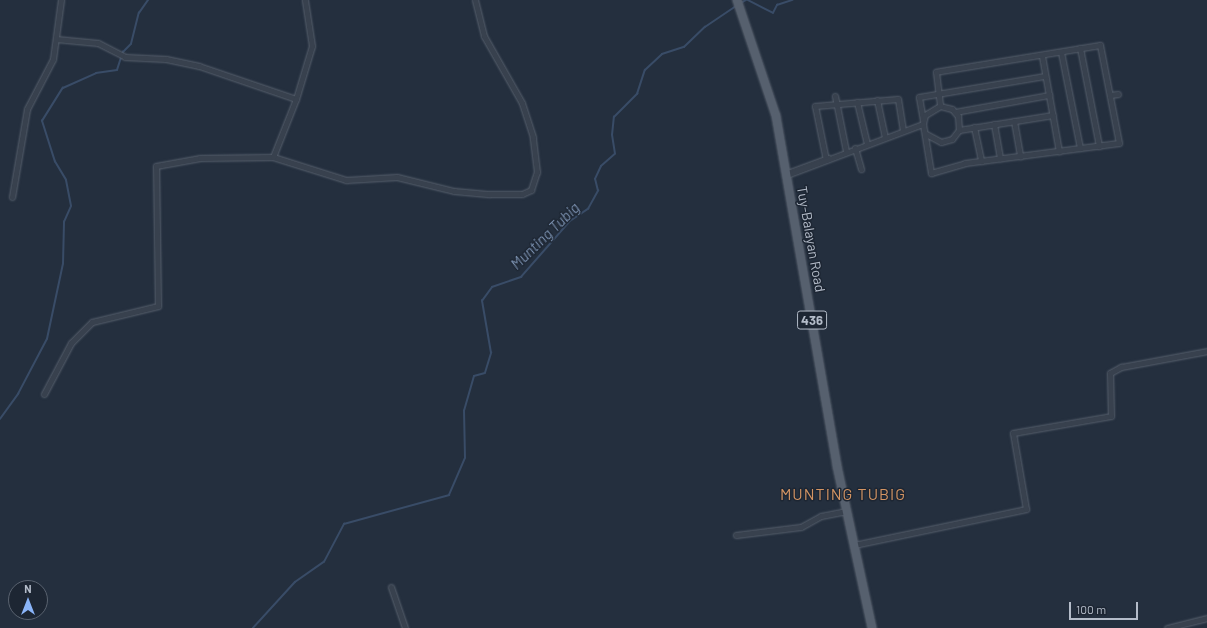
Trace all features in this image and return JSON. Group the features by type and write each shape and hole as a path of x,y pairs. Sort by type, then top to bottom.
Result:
{"main road":[{"name":"Tuy-Balayan Road","path":"738,0 769,91 787,174 847,511 872,628"}],"street":[{"path":"12,197 27,109 52,58 61,0"},
{"path":"272,157 296,99 312,46 305,0"},
{"path":"44,394 71,343 92,322 158,306 156,166 200,158 272,157 346,180 397,177 454,191 490,194 513,195 531,190 537,172 533,137 522,103 484,36 475,0"},
{"path":"56,39 98,43 115,50 125,58 166,59 199,66 296,99"},
{"path":"940,106 939,93 936,72 1042,56 1100,45 1120,143 981,161 931,173 919,97 939,93 1045,76"},
{"path":"1080,48 1099,146"},
{"path":"1061,52 1080,148"},
{"path":"1042,56 1059,151"},
{"path":"1110,95 1118,94"},
{"path":"835,96 846,151"},
{"path":"787,174 903,131 923,122 931,108 940,106 955,112 1049,96"},
{"path":"827,159 815,106 898,98 903,131"},
{"path":"877,100 885,137"},
{"path":"857,102 867,144"},
{"path":"955,112 959,130"},
{"path":"926,134 935,141 946,142 959,130 1053,115"},
{"path":"1014,121 1020,156"},
{"path":"994,124 1000,158"},
{"path":"974,127 981,161"},
{"path":"855,148 861,169"},
{"path":"854,546 1026,509 1013,433 1111,416 1110,373 1121,367 1207,351"},
{"path":"736,536 801,527 821,516 847,511"},
{"path":"391,587 405,628"},
{"path":"1167,628 1207,618"}],"waterway":[{"path":"0,419 18,394 47,339 63,264 64,222 71,206 66,180 55,162 42,121 63,88 96,73 117,70 123,52 131,44 139,13 148,0"},
{"name":"Munting Tubig","path":"741,3 746,0"},
{"name":"Munting Tubig","path":"748,0 773,13 777,5 792,0"},
{"name":"Munting Tubig","path":"253,628 295,582 324,562 344,524 449,495 465,458 464,411 474,376 485,373 491,353 482,301 492,287 521,277 570,221 588,209 598,191 595,179 601,166 615,154 612,135 614,117 637,94 645,70 662,54 684,47 705,27 736,6"}],"district":[{"name":"MUNTING TUBIG","path":"843,494"}]}
